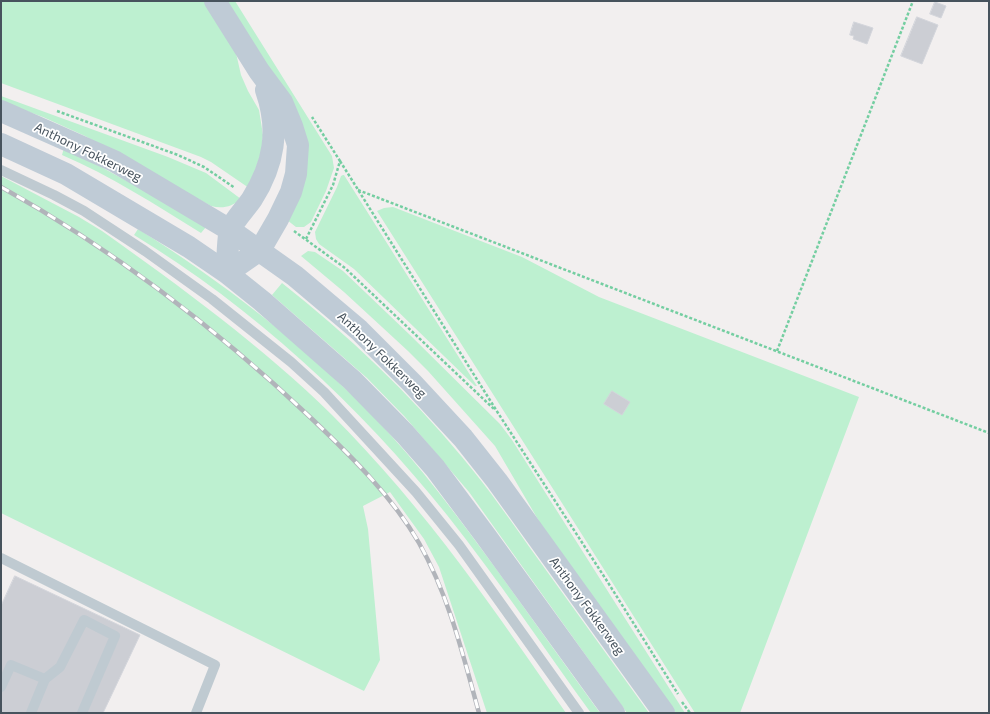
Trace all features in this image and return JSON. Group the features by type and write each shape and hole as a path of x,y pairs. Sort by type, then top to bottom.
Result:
{"main road":[{"path":"215,1 259,71 282,102 298,145 296,174 291,192 278,219 260,250 227,273"},
{"path":"227,273 230,230 252,200 272,155 274,132 273,112 259,71"},
{"name":"Anthony Fokkerweg","path":"1,111 114,161 230,230 295,276 359,330 412,383 463,438 497,481 664,713"},
{"path":"1,144 66,174 190,247 227,273 262,301 352,380 405,434 425,457 485,535 614,713"}],"lane":[{"path":"1,170 84,211 145,251 212,299 291,362 324,392 416,492 459,545 579,713"},
{"path":"1,558 215,665 196,713"},
{"path":"31,713 45,679 60,667 84,620 115,636 82,713"},
{"path":"1,687 11,665 45,679"}],"path":[{"path":"777,351 913,1"},
{"name":"Anthony Fokkerweg","path":"53,110 178,155 204,167 252,200"},
{"name":"Anthony Fokkerweg","path":"340,161 498,413 607,581 678,695"},
{"path":"358,190 989,433"},
{"name":"Anthony Fokkerweg","path":"278,219 345,268 498,413"},
{"path":"682,701 690,713"}],"green space":[{"path":"1,1 204,1 236,53 241,75 259,110 263,135 262,150 249,188 211,162 201,157 1,83"},
{"path":"226,1 235,1 332,156 334,168 326,191 311,222 304,227 296,227 287,220 305,180"},
{"path":"1,96 168,157 206,173 241,199 227,207 211,206 85,136 43,117 1,102"},
{"path":"64,148 118,176 206,227 201,233 116,182 62,155"},
{"path":"343,175 477,386 475,386 354,269 319,244 316,239 315,232 341,176"},
{"path":"1,176 79,217 132,252 221,318 306,390 349,432 414,506 474,582 566,713 487,713 439,567 424,539 390,492 363,506 368,529 380,660 364,691 1,513"},
{"path":"393,207 522,257 599,297 859,397 740,713 695,713 377,211 384,208"},
{"path":"138,229 201,270 291,339 374,417 407,453 453,511 600,713 591,713 466,539 413,474 378,435 341,397 263,327 178,263 134,235"},
{"path":"308,251 315,252 343,271 500,424 512,440 685,713 676,713 543,528 495,446 428,371 408,351 344,292 301,256"},
{"path":"282,283 354,344 399,387 462,457 501,507 649,713 627,713 469,492 405,417 367,378 272,295"}],"building":[{"path":"935,2 946,6 941,18 930,14"},
{"path":"917,17 938,25 922,64 901,56"},
{"path":"854,22 873,28 867,44 853,39 854,36 850,35"},
{"path":"612,391 630,402 622,415 604,404"},
{"path":"15,576 140,635 103,713 1,713 1,606"}],"railway":[{"path":"1,187 84,237 124,264 201,322 275,385 326,432 370,477 408,526 430,563 454,626 479,713"}]}
